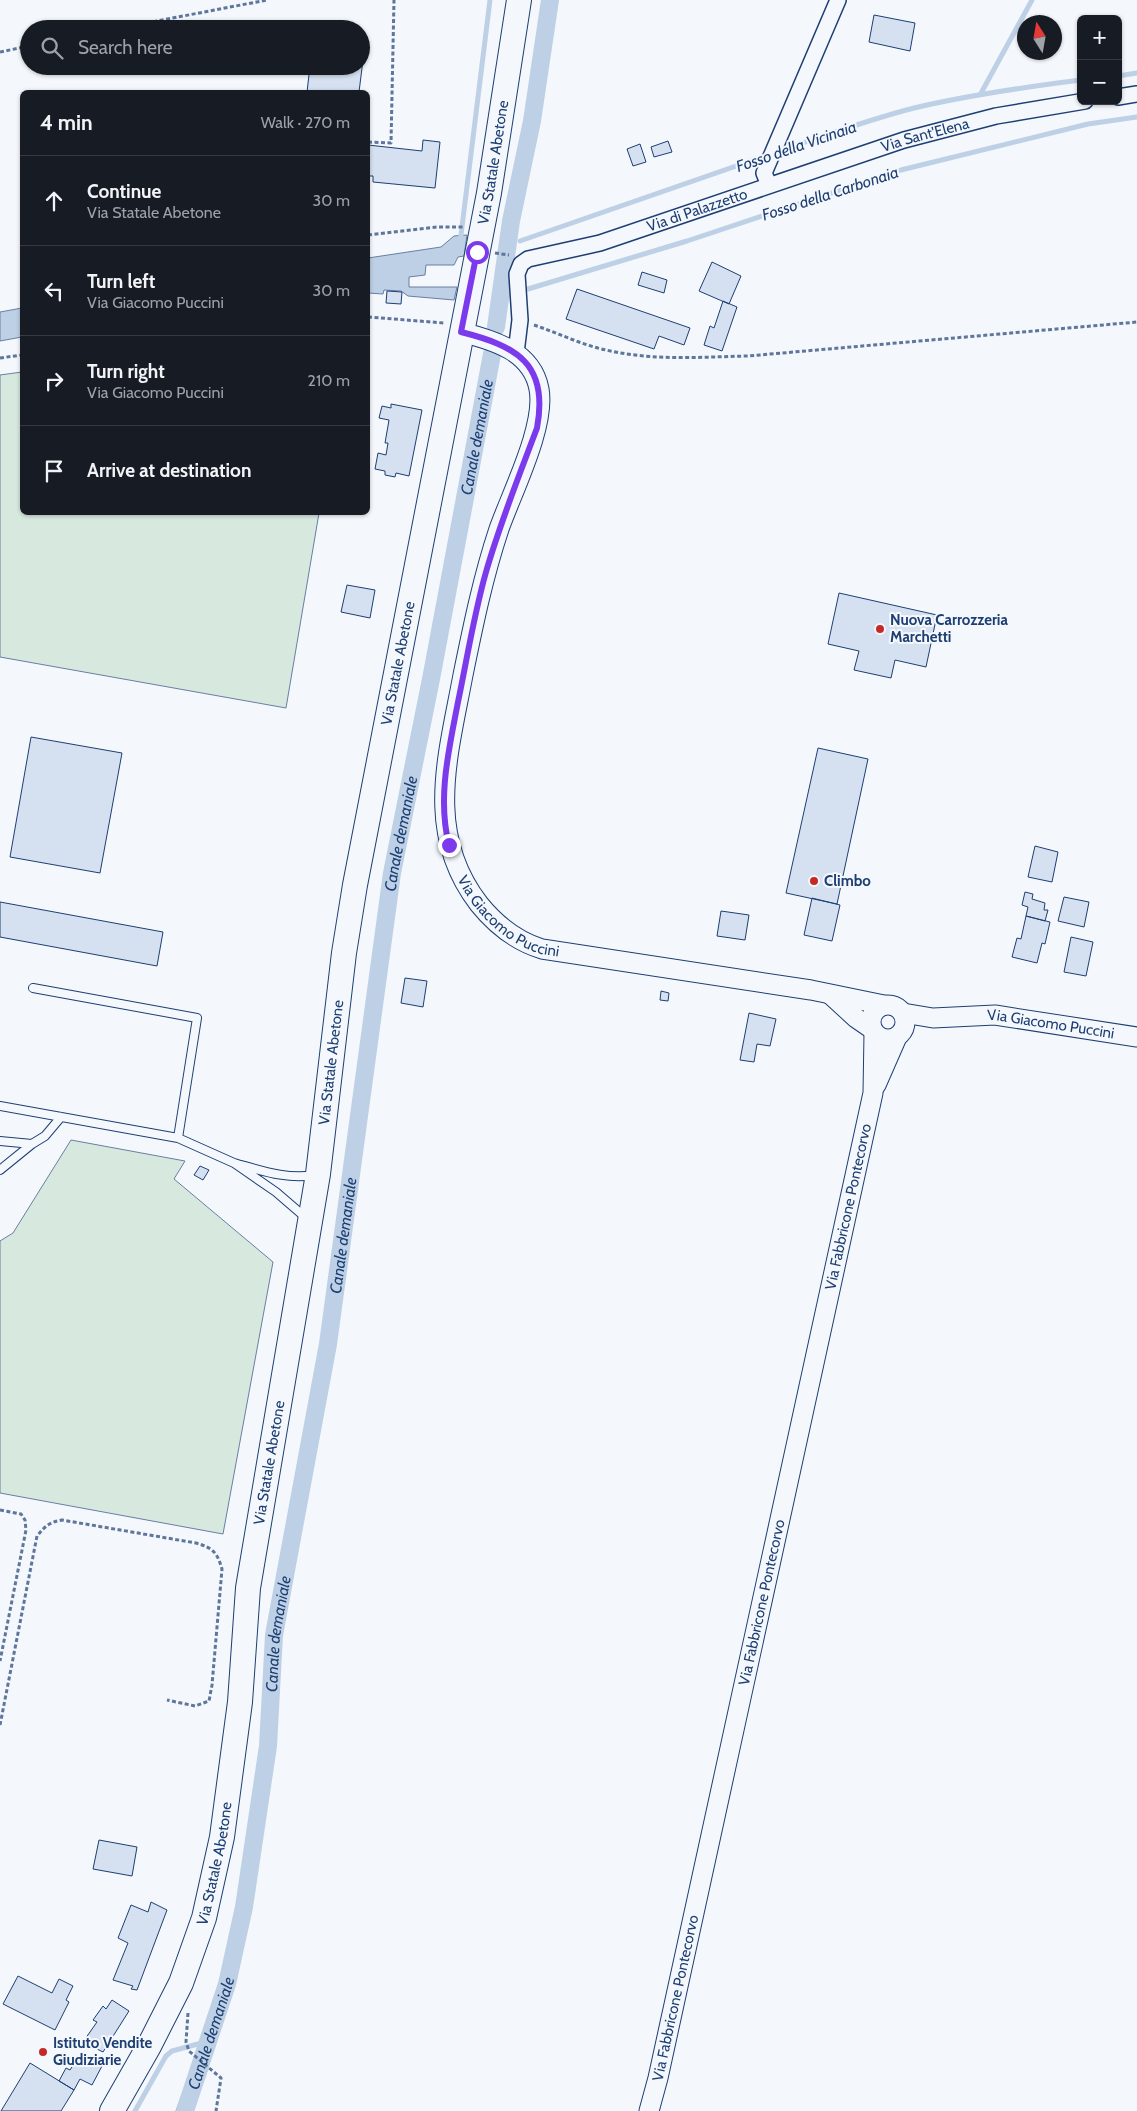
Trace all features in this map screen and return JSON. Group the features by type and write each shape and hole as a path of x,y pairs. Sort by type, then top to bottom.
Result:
{"main road":[{"name":"Via Statale Abetone","path":"112,2111 181,1983 204,1918 220,1846 240,1702 249,1579 311,1223 344,953 357,871 465,326 504,100 519,0"}],"street":[{"name":"Via di Palazzetto","path":"532,257 600,242 767,182 764,173 838,0"},
{"path":"1122,96 1137,94"},
{"name":"Via Sant'Elena","path":"767,182 970,122 1077,102"},
{"path":"465,326 511,350 520,320 517,274 521,264 532,257"},
{"name":"Via Giacomo Puccini","path":"511,350 529,366 536,380 540,408 537,428 499,530 485,574 450,742 444,796 444,819 449,845 459,871 488,915 515,937 534,946 580,956 811,990 884,1005"},
{"path":"830,994 856,1018 873,1031 887,1039 899,1036 905,1026 903,1013 895,1006 884,1005 880,1007 871,1019 873,1031"},
{"name":"Via Giacomo Puccini","path":"903,1013 933,1018 995,1014 1137,1038"},
{"name":"Via Giacomo Puccini","path":"899,1036 963,1016"},
{"name":"Via Fabbricone Pontecorvo","path":"649,2111 658,2078 873,1093 873,1031"},
{"name":"Via Fabbricone Pontecorvo","path":"873,1093 899,1036"}],"lane":[{"path":"33,988 197,1018 178,1138"},
{"path":"0,1106 178,1138 234,1163 272,1174 302,1176 318,1174"},
{"path":"0,1170 45,1136 61,1117"},
{"path":"0,1141 32,1144"},
{"path":"234,1163 276,1192 311,1223"}],"path":[{"path":"162,20 266,0"},
{"path":"370,142 391,143 394,0"},
{"path":"0,52 20,48"},
{"path":"370,234 437,227 532,257"},
{"path":"370,317 465,326"},
{"path":"520,320 605,350 651,358 748,356 1137,322"},
{"path":"0,358 20,355"},
{"path":"0,1510 21,1514 25,1520 26,1530 0,1661"},
{"path":"0,1725 37,1536 45,1526 62,1520 196,1543 209,1546 218,1555 222,1569 209,1701 195,1706 167,1700"},
{"path":"186,2042 191,2054 221,2078 216,2111"}],"shaded area":[{"path":"20,372 20,515 319,515 286,708 0,657 0,375"},
{"path":"71,1140 185,1161 174,1179 273,1262 223,1534 0,1493 0,1241 13,1233"}],"water":[{"path":"467,235 464,256 458,257 454,265 426,265 425,275 409,277 409,287 457,287 454,300 408,296 401,291 384,290 383,294 370,293 370,258 441,247 454,236"},
{"path":"20,308 20,337 0,341 0,312"},
{"path":"194,2062 207,2071 192,2111 176,2111"}],"building":[{"path":"874,15 915,23 910,51 869,42"},
{"path":"309,75 361,75 359,90 307,90"},
{"path":"423,140 440,142 435,188 373,182 373,176 370,176 370,145 422,151"},
{"path":"668,141 672,152 654,157 651,147"},
{"path":"640,144 646,162 633,166 627,149"},
{"path":"712,262 741,276 729,304 699,291"},
{"path":"642,272 667,280 664,293 638,285"},
{"path":"577,289 690,328 684,345 659,336 654,349 566,319"},
{"path":"387,291 402,292 401,304 386,303"},
{"path":"723,301 737,307 722,351 704,345 710,326 714,328"},
{"path":"391,404 422,410 409,476 396,473 395,477 385,475 385,471 375,469 378,453 386,455 388,443 385,443 389,420 379,418 382,406 391,408"},
{"path":"347,585 375,590 370,618 341,612"},
{"path":"839,593 937,615 926,667 895,660 891,678 854,670 859,651 828,644"},
{"path":"31,737 122,753 100,873 10,857"},
{"path":"818,748 868,759 837,904 786,893"},
{"path":"1035,846 1058,852 1052,882 1028,877"},
{"path":"1025,892 1033,894 1032,899 1045,903 1044,910 1048,910 1045,921 1026,916 1028,907 1022,905"},
{"path":"1064,897 1089,902 1084,927 1058,921"},
{"path":"812,898 840,905 832,941 804,935"},
{"path":"0,902 163,932 157,966 0,937"},
{"path":"721,911 749,915 745,940 717,936"},
{"path":"1026,916 1050,922 1045,944 1042,943 1037,963 1012,957 1017,938 1021,939"},
{"path":"1071,937 1093,942 1086,976 1064,972"},
{"path":"405,978 427,981 423,1007 401,1003"},
{"path":"661,991 669,993 668,1001 660,1000"},
{"path":"749,1013 776,1019 770,1046 757,1044 754,1062 740,1060"},
{"path":"200,1166 209,1170 203,1180 194,1175"},
{"path":"99,1840 137,1847 132,1876 93,1869"},
{"path":"151,1902 167,1910 137,1990 131,1989 133,1986 113,1980 128,1943 118,1938 131,1905 148,1912"},
{"path":"18,1976 52,1993 59,1979 73,1986 66,2000 69,2002 55,2030 3,2004"},
{"path":"112,2000 129,2011 103,2052 83,2042 97,2022 93,2020 103,2006 106,2009"},
{"path":"81,2053 102,2066 92,2085 80,2079 74,2090 59,2081 66,2068 70,2070"},
{"path":"30,2063 74,2090 61,2111 1,2111"}],"waterway":[{"path":"460,243 490,0"},
{"name":"Canale demaniale","path":"496,327 511,221 532,121 550,0"},
{"path":"980,95 1032,0"},
{"name":"Fosso della Vicinaia","path":"1122,75 1137,73"},
{"name":"Fosso della Vicinaia","path":"776,152 862,123 914,108 955,99 1077,81"},
{"name":"Fosso della Carbonaia","path":"528,289 687,241 901,170 1088,124 1137,117"},
{"name":"Fosso della Vicinaia","path":"520,241 768,155"},
{"name":"Canale demaniale","path":"185,2111 227,1984 244,1907 268,1746 274,1635 328,1344 392,873 431,679 492,354"},
{"path":"135,2111 166,2056 172,2051 209,2041"}],"place":[{"name":"Nuova Carrozzeria Marchetti","path":"880,629"},
{"name":"Climbo","path":"814,881"},
{"name":"Istituto Vendite Giudiziarie","path":"43,2052"}],"route":[{"path":"449,845 444,819 445,783 450,742 475,614 499,530 537,428 540,408 539,389 532,370 525,361 506,347 461,332 477,252"}]}
